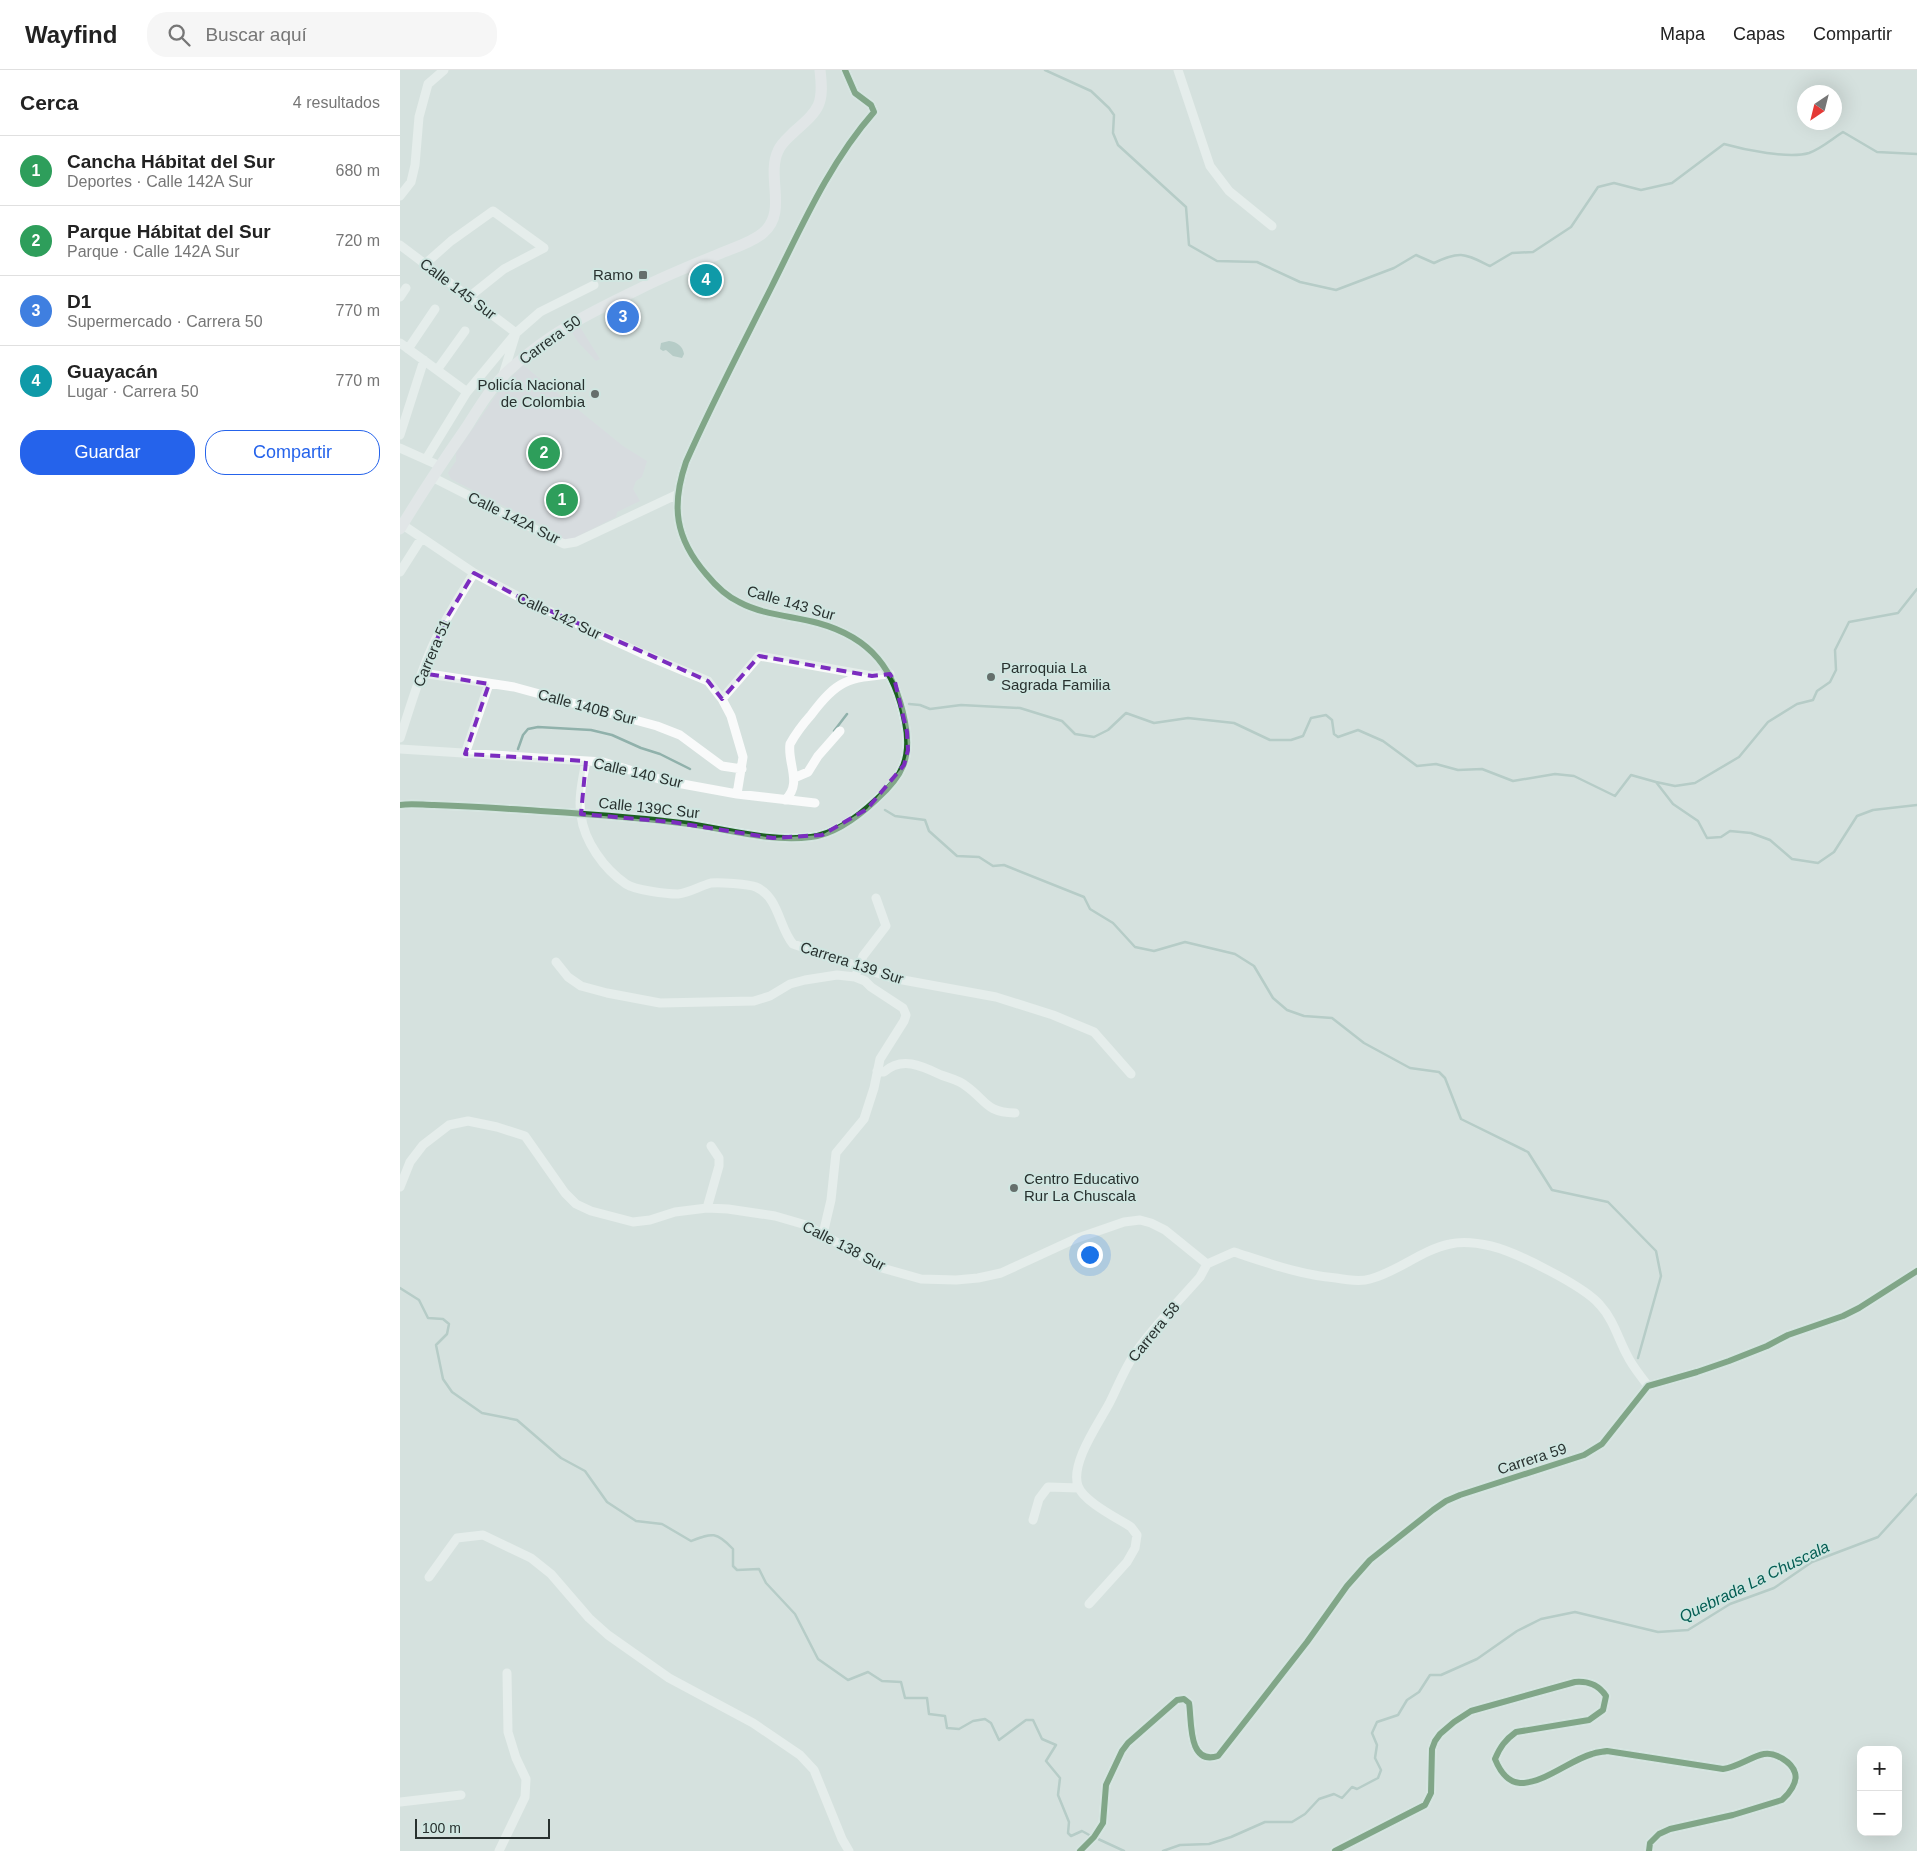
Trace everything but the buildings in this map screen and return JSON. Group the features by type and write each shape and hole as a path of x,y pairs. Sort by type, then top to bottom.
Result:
{"main road":[{"name":"Carrera 50","path":"401,526 432,477 502,377 542,343 580,318 670,274 762,234 770,226 775,216 774,163 778,150 788,137 816,111 821,100 820,70"}],"street":[{"path":"400,196 411,182 415,165 419,117 428,84 444,70"},
{"name":"Calle 143 Sur","path":"822,835 852,820 867,809 892,784 906,760 908,750 906,724 897,690 890,674 866,647 839,630 818,623 753,608 725,594 701,568 684,542 679,530 677,516 680,478 694,443 818,195 862,125 874,112 871,105 855,92 845,70"},
{"path":"1178,70 1210,166 1229,191 1272,226"},
{"path":"425,264 451,240 493,211 544,248 504,269 469,297"},
{"name":"Calle 145 Sur","path":"400,245 516,333"},
{"name":"Carrera 50","path":"426,459 467,392 516,333 540,312 594,285"},
{"path":"400,297 406,288"},
{"path":"435,309 404,346 467,392"},
{"path":"437,370 465,331"},
{"path":"502,377 516,333"},
{"path":"400,435 424,360"},
{"path":"400,448 440,466"},
{"name":"Calle 142A Sur","path":"432,477 559,543 567,544 576,542 678,494"},
{"name":"Calle 142 Sur","path":"401,526 474,573 521,598 640,653 708,681 722,698 731,716 741,749 743,757 742,769 737,794"},
{"path":"400,572 421,539"},
{"name":"Carrera 51","path":"400,738 422,673 446,618 474,573"},
{"path":"722,698 759,656 872,676"},
{"name":"Calle 140B Sur","path":"422,673 514,687 657,726 680,735 722,766 742,769"},
{"path":"786,800 793,789 794,778 789,751 794,737 826,695 836,686 846,681 890,674"},
{"path":"465,754 488,684"},
{"path":"794,778 808,772 818,756 840,731"},
{"name":"Calle 140 Sur","path":"400,749 603,762 666,780 737,794 815,803"},
{"path":"580,814 586,761"},
{"name":"Calle 139C Sur","path":"400,805 472,806 672,822 773,838 822,835"},
{"name":"Carrera 139 Sur","path":"580,814 595,852 626,884 636,888 679,894 714,882 756,887 766,894 778,912 786,936 793,944 892,978 996,997 1054,1015 1094,1032 1131,1074"},
{"path":"855,977 863,956 886,926 876,898"},
{"path":"556,962 568,977 581,986 660,1003 754,1001 770,996 790,984 805,980 837,975 855,977 866,981 871,987 906,1011 904,1021 880,1059 874,1088 864,1120 836,1153 831,1200 823,1234"},
{"path":"877,1071 884,1072 891,1066 902,1063 919,1064 964,1084 993,1110 1015,1113"},
{"name":"Calle 138 Sur","path":"400,1187 415,1154 423,1145 449,1125 468,1121 525,1136 565,1193 576,1204 591,1212 633,1222 650,1220 675,1212 707,1208 775,1216 806,1225 882,1268 921,1279 956,1280 1001,1273 1042,1252 1075,1239 1124,1222 1140,1220 1151,1222 1165,1230 1207,1264"},
{"path":"707,1208 719,1166 719,1158 711,1146"},
{"path":"1207,1264 1234,1252 1286,1269 1316,1276 1350,1280 1370,1279 1391,1271 1431,1250 1451,1244 1465,1242 1492,1246 1534,1263 1592,1297 1610,1316 1628,1357 1648,1386 1729,1361 1767,1346 1788,1334 1843,1316 1917,1271"},
{"name":"Carrera 58","path":"1078,1488 1076,1478 1085,1446 1111,1400 1121,1376 1135,1354 1200,1277 1207,1264"},
{"name":"Carrera 59","path":"1080,1851 1094,1837 1103,1823 1106,1785 1122,1751 1128,1742 1177,1700 1184,1699 1189,1703 1190,1734 1199,1752 1211,1758 1218,1756 1307,1642 1347,1586 1370,1560 1446,1501 1584,1455 1602,1444 1648,1386"},
{"path":"1033,1520 1039,1499 1048,1487 1078,1488 1084,1496 1131,1527 1137,1535 1135,1548 1127,1562 1089,1604"},
{"path":"429,1576 457,1538 483,1535 531,1558 551,1574 589,1618 608,1635 669,1678 753,1723 800,1754 814,1770 842,1839 850,1851"},
{"path":"499,1851 525,1797 526,1779 516,1758 508,1732 507,1673"},
{"path":"1335,1851 1425,1805 1431,1793 1432,1749 1435,1741 1454,1722 1471,1711 1574,1682 1583,1682 1596,1685 1606,1696 1603,1710 1589,1720 1516,1732 1507,1738 1500,1748 1496,1760 1499,1769 1509,1778 1519,1783 1537,1780 1592,1754 1607,1751 1723,1769 1734,1768 1764,1754 1778,1757 1790,1763 1794,1770 1796,1776 1793,1786 1788,1795 1782,1800 1733,1815 1670,1829 1659,1834 1650,1843 1649,1851"},
{"path":"400,1802 461,1795"}],"highlighted area":[{"path":"474,573 521,598 708,681 722,699 759,656 872,676 890,674 895,682 907,732 908,750 904,765 867,809 822,835 773,838 672,822 581,814 586,761 465,754 489,684 422,673 446,619"}],"shaded area":[{"path":"580,327 600,359 596,361 578,342 571,331"},
{"path":"523,365 623,446 647,461 642,477 636,481 633,489 640,501 617,512 616,517 568,541 561,538 561,535 451,479 448,473 456,461 456,453 501,388"}],"water":[{"path":"669,341 677,343 681,347 684,354 682,358 673,356 666,350 660,349 661,343"}],"waterway":[{"path":"1045,70 1091,91 1109,108 1114,115 1113,133 1118,145 1186,207 1189,245 1217,261 1257,262 1300,282 1336,290 1394,268 1416,255 1434,263 1451,256 1463,255 1490,266 1512,253 1533,252 1571,227 1598,187 1614,183 1641,190 1672,183 1724,144 1767,153 1800,155 1818,149 1843,132 1877,152 1917,154"},
{"path":"1656,782 1675,786 1695,783 1739,757 1768,722 1797,704 1813,700 1817,691 1830,682 1836,670 1835,650 1849,622 1898,613 1917,589"},
{"path":"909,704 920,705 930,709 961,705 1020,708 1062,721 1075,734 1094,737 1108,730 1126,713 1154,723 1188,718 1234,723 1270,740 1291,740 1303,736 1311,718 1326,715 1332,720 1334,734 1338,737 1358,730 1383,741 1417,766 1436,764 1458,770 1482,769 1513,781 1555,774 1574,776 1615,796 1631,775 1656,782 1673,804 1698,821 1707,838 1721,837 1730,831 1751,833 1770,840 1792,859 1818,863 1834,852 1857,816 1873,810 1917,805"},
{"path":"834,731 847,714"},
{"path":"518,749 523,735 528,729 538,727 591,730 612,735 660,754 690,769"},
{"path":"885,810 895,816 925,820 929,831 957,856 979,857 993,866 1004,865 1084,897 1090,909 1113,923 1135,947 1154,951 1185,942 1235,954 1254,966 1273,998 1287,1010 1304,1016 1332,1018 1364,1043 1410,1068 1439,1072 1445,1078 1461,1119 1528,1152 1552,1190 1608,1202 1656,1251 1661,1276 1638,1358"},
{"name":"Quebrada La Chuscala","path":"400,1288 419,1300 428,1318 443,1319 449,1324 447,1334 436,1345 443,1379 452,1392 482,1413 517,1420 561,1458 585,1471 607,1502 636,1521 662,1524 691,1541 709,1535 718,1536 733,1549 733,1566 737,1570 759,1569 766,1583 795,1614 818,1659 848,1680 868,1672 882,1681 901,1682 905,1698 927,1698 929,1714 945,1716 947,1728 959,1729 973,1721 985,1719 991,1723 999,1740 1026,1720 1033,1720 1042,1739 1056,1745 1046,1761 1060,1778 1058,1795 1069,1822 1068,1833 1071,1836 1082,1831 1091,1836"},
{"name":"Quebrada La Chuscala","path":"1163,1851 1180,1845 1209,1844 1231,1837 1265,1822 1292,1822 1305,1814 1319,1799 1334,1794 1342,1798 1352,1787 1357,1789 1378,1778 1381,1770 1375,1758 1377,1745 1372,1733 1377,1722 1398,1715 1407,1700 1419,1692 1430,1675 1441,1675 1477,1659 1517,1631 1541,1619 1575,1612 1658,1632 1688,1630 1730,1604 1774,1588 1812,1562 1878,1537 1917,1494"},
{"name":"Quebrada La Chuscala","path":"1096,1838 1124,1851"}],"cycle path":[{"path":"400,805 483,807 623,817 690,824 766,837 796,838 820,835 847,823 863,812 886,791 899,774 906,756 907,734 905,722 895,687 878,659 867,647 837,629 758,610 734,600 717,586 696,561 682,534 679,521 678,493 681,478 686,462 706,418 817,197 843,153 874,112 871,105 855,93 845,70"},
{"path":"1080,1851 1094,1837 1103,1823 1106,1785 1122,1751 1128,1743 1177,1700 1184,1699 1189,1703 1191,1729 1196,1748 1201,1754 1208,1757 1218,1756 1307,1642 1347,1586 1370,1560 1433,1510 1446,1501 1460,1495 1584,1455 1602,1444 1648,1386 1729,1361 1767,1346 1788,1335 1843,1316 1917,1271"},
{"path":"1335,1851 1425,1805 1431,1793 1432,1749 1440,1734 1454,1722 1471,1711 1575,1682 1592,1684 1600,1689 1606,1696 1603,1710 1589,1720 1516,1732 1503,1744 1495,1759 1507,1778 1520,1783 1538,1780 1584,1757 1607,1751 1723,1769 1759,1755 1768,1754 1778,1756 1787,1762 1795,1773 1794,1784 1782,1800 1733,1815 1670,1829 1659,1834 1650,1843 1649,1851"}],"place":[{"name":"Ramo","path":"643,275"},
{"name":"Guayacán","path":"706,280"},
{"name":"D1","path":"623,317"},
{"name":"Policía Nacional de Colombia","path":"595,394"},
{"name":"Parque Hábitat del Sur","path":"544,453"},
{"name":"Cancha Hábitat del Sur","path":"562,500"},
{"name":"Parroquia La Sagrada Familia","path":"991,677"},
{"name":"Centro Educativo Rur La Chuscala","path":"1014,1188"}]}
